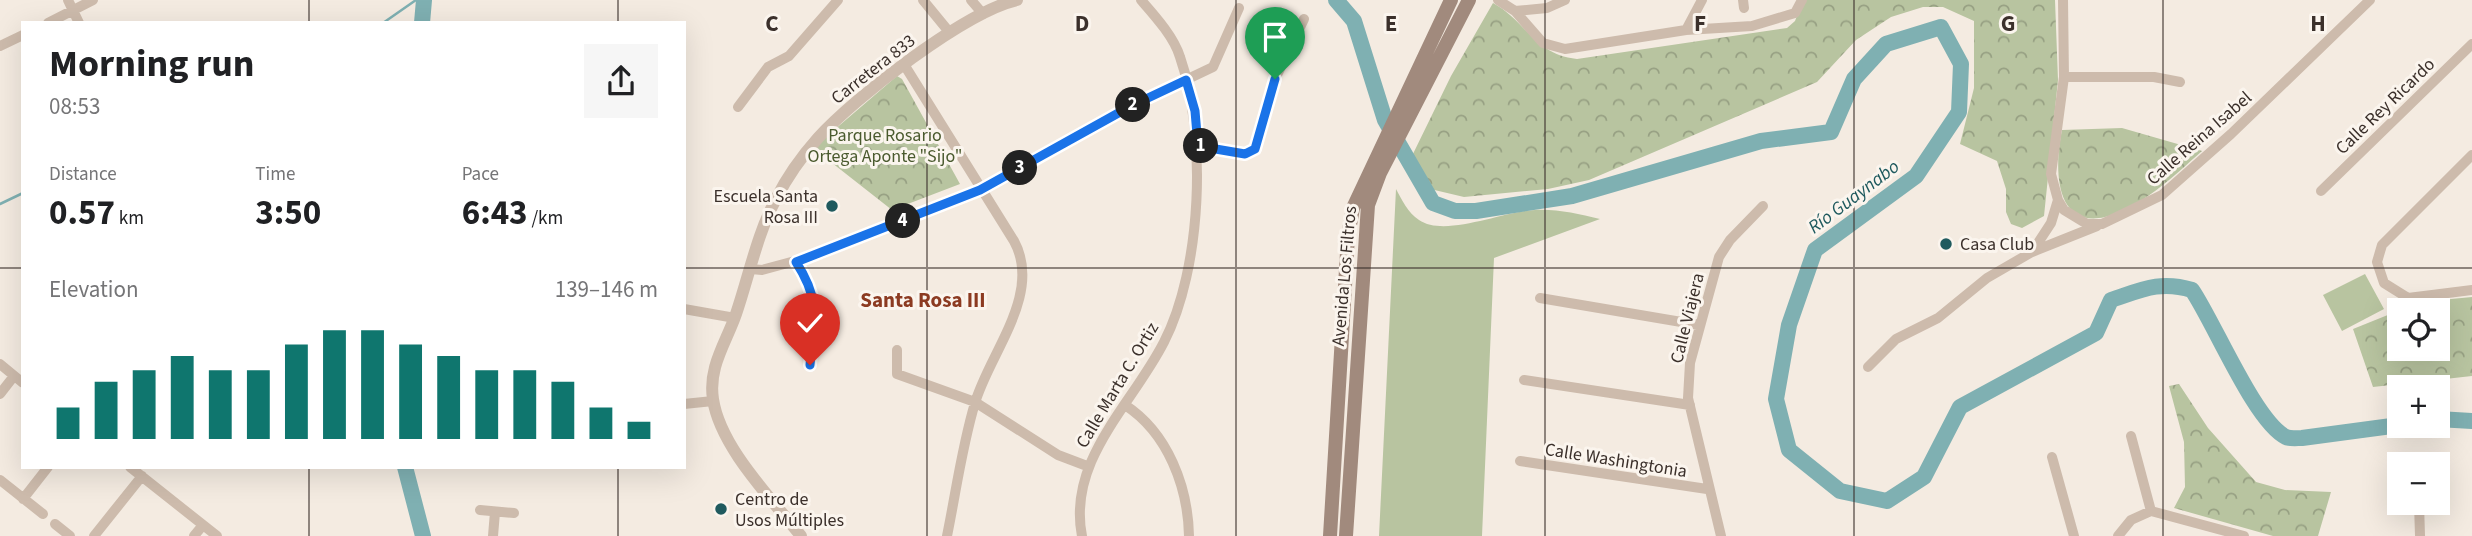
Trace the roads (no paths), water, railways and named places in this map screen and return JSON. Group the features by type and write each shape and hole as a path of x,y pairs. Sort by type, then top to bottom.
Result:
{"main road":[{"name":"Avenida Los Filtros","path":"1427,68 1451,0"},
{"name":"Avenida Los Filtros","path":"1330,536 1348,236 1364,194 1427,68 1469,0"},
{"name":"Avenida Los Filtros","path":"1346,536 1364,194"}],"street":[{"path":"68,0 78,21"},
{"path":"52,21 93,0"},
{"path":"738,107 768,67 789,56 838,0"},
{"path":"923,0 950,33"},
{"path":"971,0 983,14"},
{"name":"Carretera 833","path":"801,536 731,446 713,401 714,365 735,318 776,199 818,138 872,89 950,33 983,14 1017,0"},
{"name":"Calle Marta C. Ortiz","path":"1082,536 1079,502 1087,467 1164,342 1182,297 1195,205 1198,146 1195,111 1180,54 1142,0"},
{"path":"1499,0 1514,10 1543,43 1565,49 1686,30 1775,21 1795,13 1802,0"},
{"path":"1514,10 1547,8 1565,0"},
{"path":"1686,30 1702,0"},
{"path":"2063,0 2064,77 2051,174 2058,200 2075,219 2102,224"},
{"name":"Calle Reina Isabel","path":"1868,367 1896,339 1938,318 1987,278 2032,252 2102,224 2162,194 2231,134 2371,0"},
{"path":"751,269 762,270 796,262 980,190 1131,106 1213,67 1239,8"},
{"path":"1198,146 1245,154 1255,149 1275,79 1304,19"},
{"path":"0,46 21,36"},
{"name":"Calle Rey Ricardo","path":"2321,191 2472,44"},
{"path":"905,65 1018,249 1022,279 1018,302 975,402 947,536"},
{"path":"2064,77 2154,77 2180,82"},
{"path":"2470,159 2382,245 2377,262 2384,283 2408,298 2472,290"},
{"path":"2032,252 2051,223 2058,200"},
{"name":"Calle Viajera","path":"1721,536 1707,489 1690,405 1689,373 1719,257 1730,240 1763,205"},
{"path":"796,262 814,293 810,365"},
{"path":"1540,298 1699,326"},
{"path":"686,309 735,318"},
{"path":"897,350 897,374 975,402 1058,455 1087,467"},
{"path":"0,364 18,379 0,394"},
{"path":"1524,380 1690,405"},
{"path":"686,404 713,401"},
{"path":"1125,405 1135,411 1171,455 1184,494 1189,536"},
{"path":"2131,436 2151,511"},
{"path":"2052,457 2074,536"},
{"name":"Calle Washingtonia","path":"1520,461 1707,489"},
{"path":"23,499 46,469"},
{"path":"132,469 217,536"},
{"path":"94,536 142,477"},
{"path":"0,480 43,514"},
{"path":"480,510 514,513"},
{"path":"2118,536 2131,520 2151,511 2244,536"},
{"path":"493,536 495,512"},
{"path":"2419,515 2420,536"},
{"path":"55,524 70,536"},
{"path":"194,536 203,525"}],"waterway":[{"path":"386,21 416,0"},
{"path":"422,21 424,0"},
{"name":"Río Guaynabo","path":"1336,0 1354,21 1385,120 1433,203 1455,211 1476,211 1572,196 1761,141 1831,132 1854,79 1886,44 1941,27 1961,64 1959,112 1916,176 1815,250 1789,325 1776,399 1789,450 1840,491 1887,501 1924,477 1960,407 2096,333 2111,300 2160,286 2192,290 2248,392 2274,428 2286,437 2302,438 2387,427"},
{"path":"0,204 21,194"},
{"name":"Río Guaynabo","path":"2450,420 2472,421"},
{"path":"406,469 423,536"}],"place":[{"name":"Escuela Santa Rosa III","path":"832,206"},
{"name":"Casa Club","path":"1946,244"},
{"name":"Centro de Usos Múltiples","path":"721,509"}],"district":[{"name":"Santa Rosa III","path":"923,300"}],"park label":[{"name":"Parque Rosario Ortega Aponte \"Sijo\"","path":"885,145"}]}
